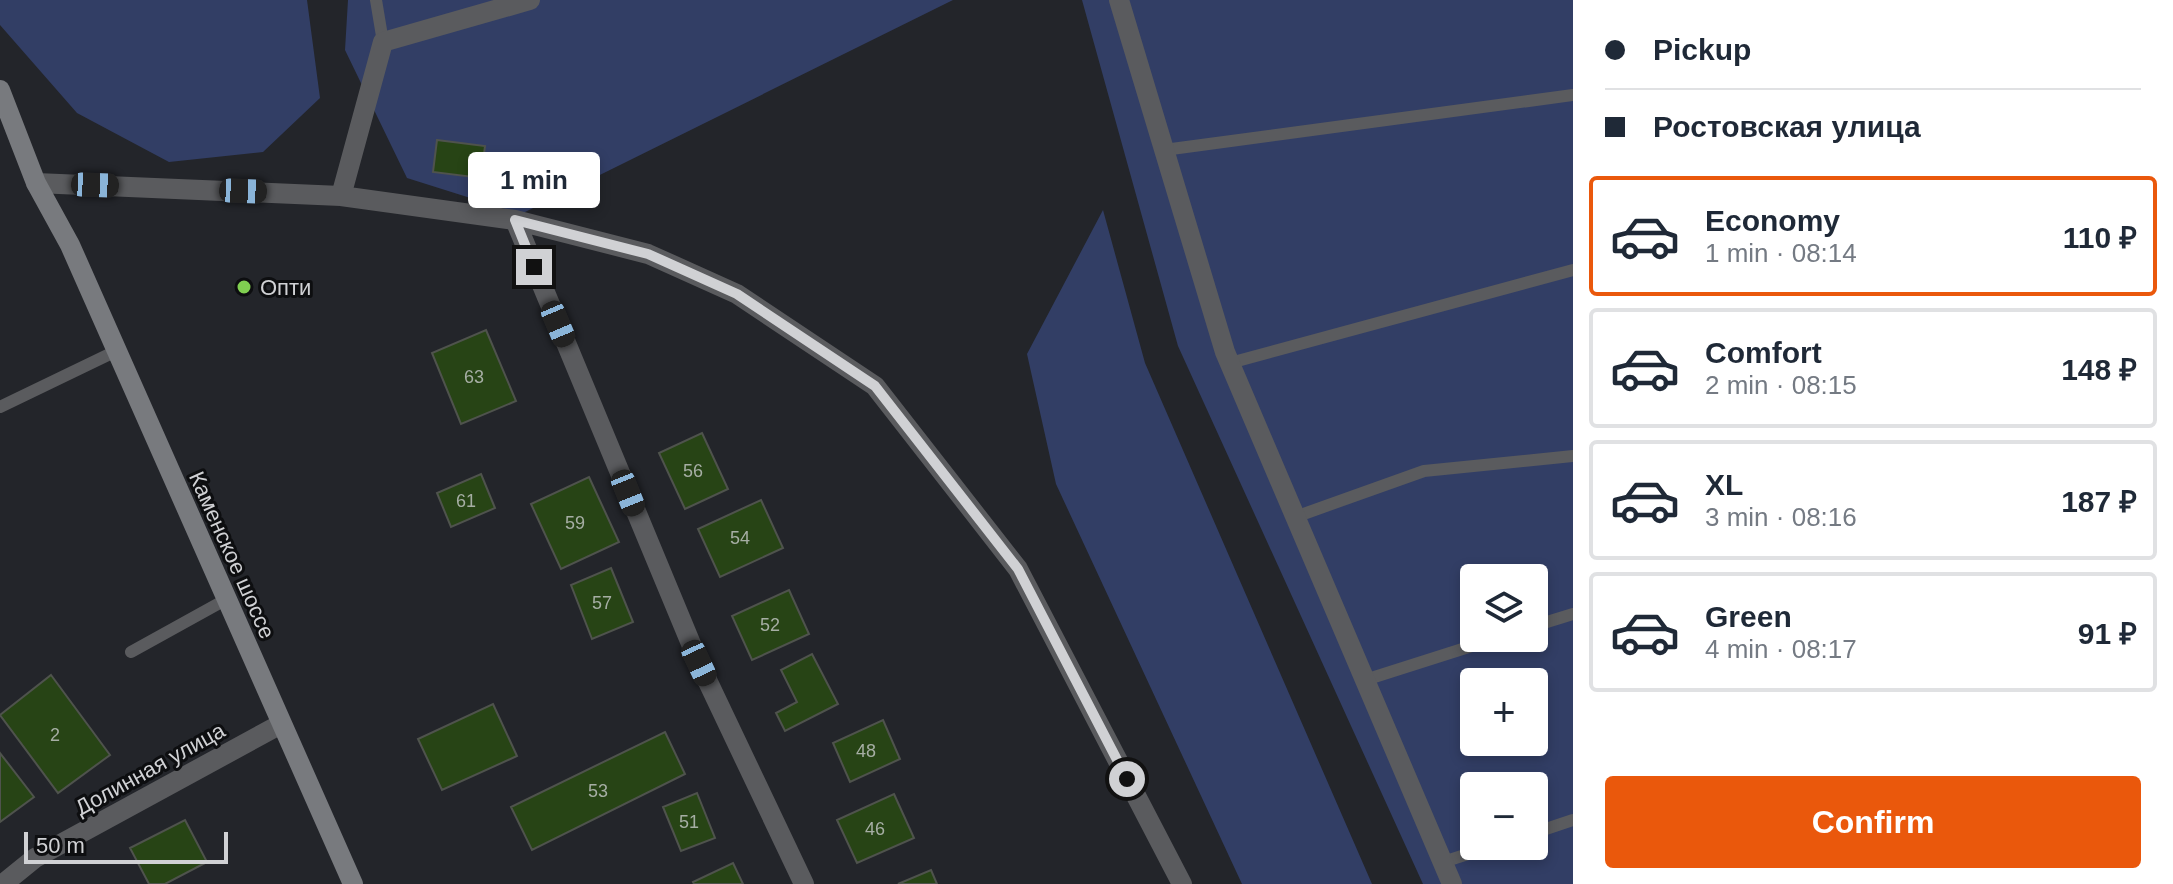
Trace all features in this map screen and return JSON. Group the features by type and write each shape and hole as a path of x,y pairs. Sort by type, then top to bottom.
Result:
{"street":[{"path":"341,196 383,42 530,0"},
{"path":"1119,0 1230,363 1452,884"},
{"name":"Каменское шоссе","path":"0,90 36,183 70,245 114,352 353,884"},
{"path":"36,183 341,196 515,220 648,254 737,294 875,386 1018,569 1182,884"},
{"path":"515,220 699,663 804,884"},
{"name":"Долинная улица","path":"3,884 35,858 281,724"}],"lane":[{"path":"376,0 383,42"},
{"path":"1164,150 1573,95"},
{"path":"1230,363 1573,270"},
{"path":"0,407 114,352"},
{"path":"1295,517 1424,471 1573,456"},
{"path":"131,652 225,600"},
{"path":"1548,622 1573,614"},
{"path":"1365,680 1460,650"},
{"path":"1548,828 1573,820"},
{"path":"1443,862 1460,857"}],"shaded area":[{"path":"0,0 307,0 320,98 263,152 169,162 77,113 0,25"},
{"path":"348,0 953,0 521,214 407,178 345,50"},
{"path":"1082,0 1573,0 1573,884 1423,884 1178,346"},
{"path":"1103,210 1145,363 1372,884 1242,884 1056,484 1027,354"}],"building":[{"path":"437,140 485,146 481,178 433,172"},
{"path":"486,330 516,401 461,424 432,353"},
{"path":"702,433 728,489 685,509 659,453"},
{"path":"481,474 495,508 451,527 437,493"},
{"path":"589,477 619,542 561,569 531,504"},
{"path":"761,500 783,548 720,577 698,529"},
{"path":"611,568 633,622 592,639 571,585"},
{"path":"789,590 809,634 752,660 732,616"},
{"path":"812,654 838,704 785,731 776,713 797,702 781,670"},
{"path":"51,675 110,755 58,793 0,715"},
{"path":"493,704 517,756 442,790 418,739"},
{"path":"883,720 900,759 850,782 833,743"},
{"path":"665,732 685,774 532,850 511,807"},
{"path":"0,753 34,797 0,822"},
{"path":"697,793 715,838 681,851 663,807"},
{"path":"894,794 914,838 857,863 837,820"},
{"path":"185,820 207,862 165,884 149,884 130,848"},
{"path":"733,863 743,884 694,884 693,882"},
{"path":"931,870 937,884 898,884"}],"place":[{"name":"Опти","path":"244,287"}],"route":[{"path":"534,267 515,220 648,254 737,294 875,386 1018,569 1127,779"}]}
